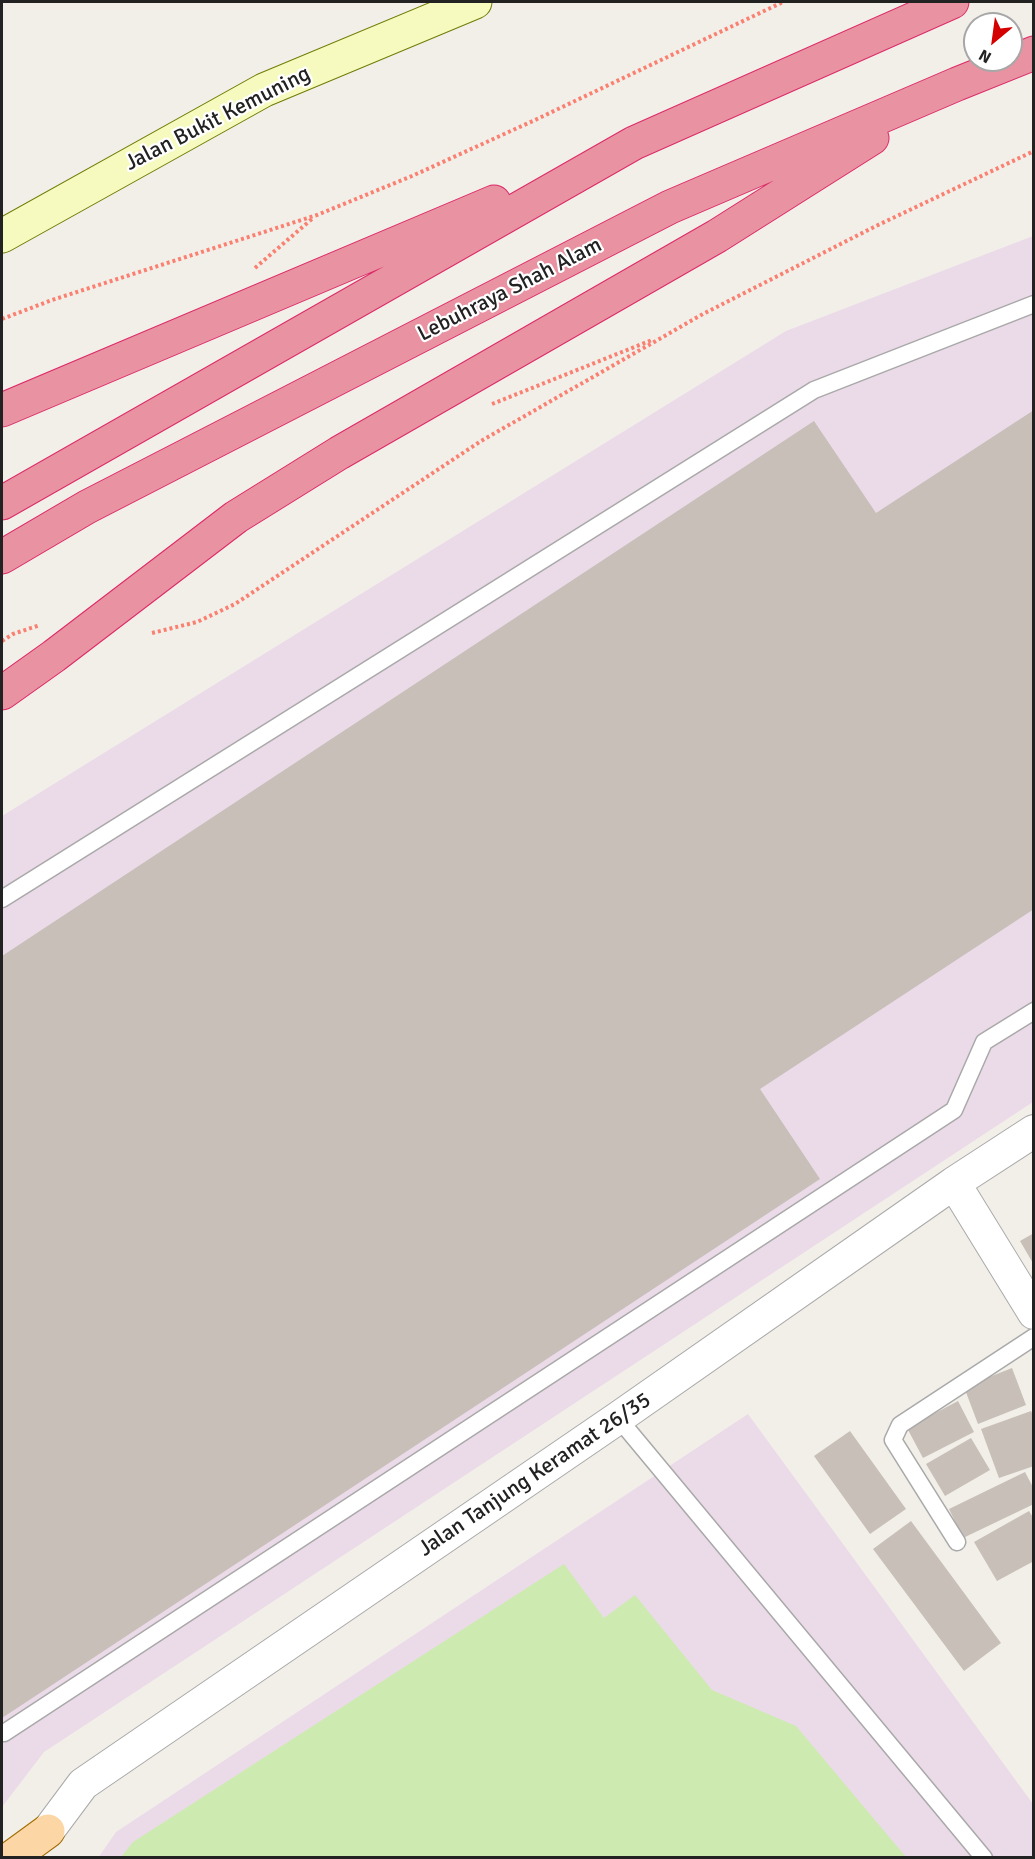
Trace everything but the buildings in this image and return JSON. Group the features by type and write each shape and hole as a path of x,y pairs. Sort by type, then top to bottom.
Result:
{"highway":[{"path":"2,410 634,143 952,2"},
{"name":"Lebuhraya Shah Alam","path":"2,557 87,507 670,207 1034,53"},
{"path":"2,693 236,517 339,453 717,236 957,84"},
{"path":"2,503 634,143"}],"main road":[{"name":"Jalan Bukit Kemuning","path":"2,236 264,90 475,2"},
{"path":"11,1857 46,1844"}],"street":[{"name":"Jalan Tanjung Keramat 26/35","path":"46,1844 83,1784 618,1418 954,1183 1034,1131"},
{"path":"954,1183 1034,1313"}],"lane":[{"path":"2,899 814,390 1034,304"},
{"path":"2,1733 954,1110 984,1042 1034,1011"},
{"path":"957,1542 893,1440 900,1425 1034,1337"},
{"path":"618,1418 984,1857"}],"path":[{"path":"2,320 52,300 317,216 535,120 783,2"},
{"path":"152,633 197,622 235,604 482,441 703,314 876,226 1034,151"},
{"path":"2,641 13,634 46,623"}],"shaded area":[{"path":"1033,236 1033,1102 44,1752 2,1807 2,816 786,331"},
{"path":"748,1414 1033,1804 1033,1857 98,1858 116,1832"}],"green space":[{"path":"564,1564 604,1618 635,1595 712,1690 796,1726 906,1857 121,1857 133,1842"}]}
